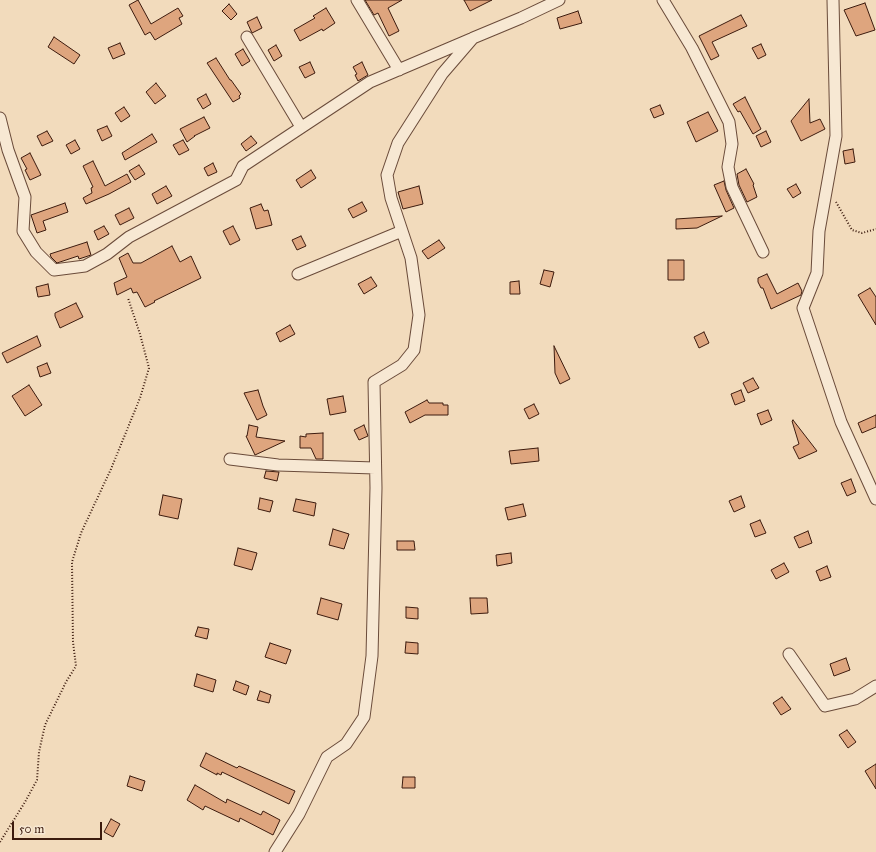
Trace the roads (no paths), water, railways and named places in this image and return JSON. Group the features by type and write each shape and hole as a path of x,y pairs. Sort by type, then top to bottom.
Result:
{"street":[{"path":"357,0 399,70"},
{"path":"0,118 8,150 25,197 23,231 36,252 54,270 85,266 107,254 129,237 236,180 243,166 370,82 521,18 559,0"},
{"path":"663,0 692,48 729,122 732,144 728,167 732,187 763,252"},
{"path":"833,0 836,136 819,231 817,273 803,308 841,422 876,499"},
{"path":"247,37 301,127"},
{"path":"275,852 299,814 327,756 346,744 364,717 372,656 375,468 374,382 402,365 414,350 419,315 411,258 391,198 388,175 398,142 442,74 473,38"},
{"path":"298,274 402,231"},
{"path":"230,460 278,465 375,468"},
{"path":"789,654 825,706 855,699 876,686"}]}
